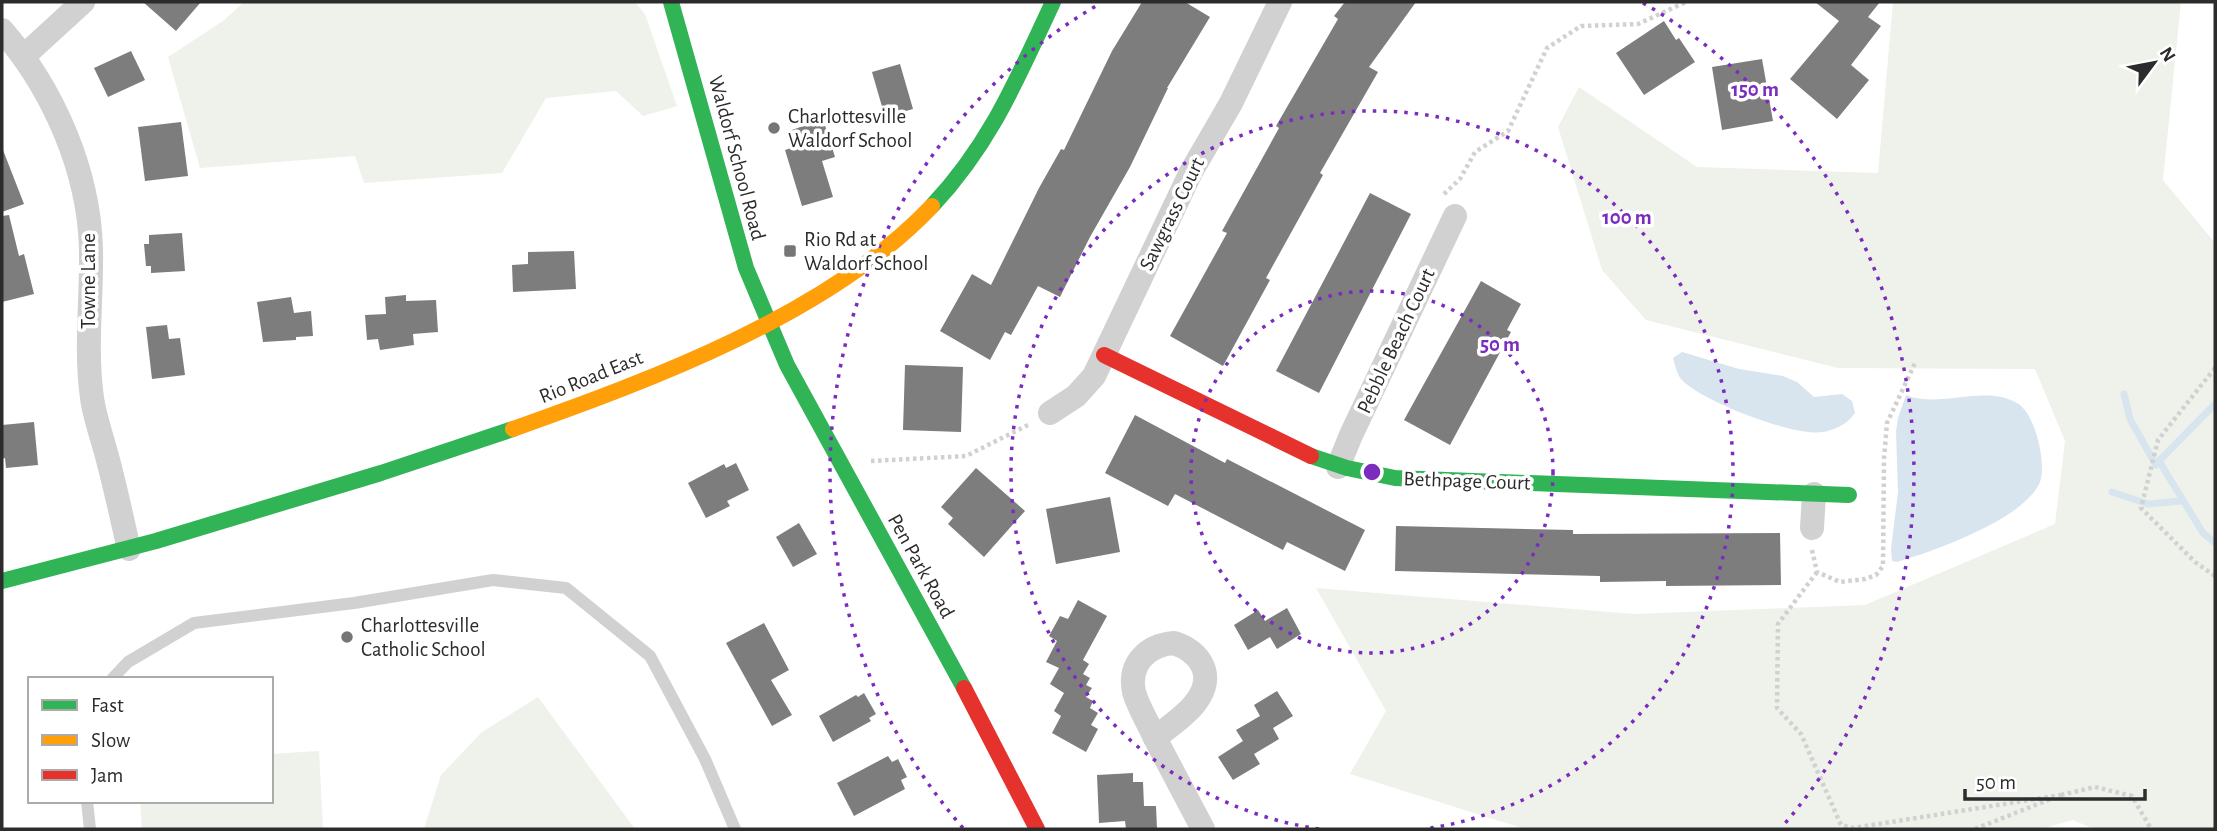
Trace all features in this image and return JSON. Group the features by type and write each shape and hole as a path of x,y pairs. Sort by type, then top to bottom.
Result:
{"street":[{"path":"24,56 83,2"},
{"name":"Waldorf School Road","path":"671,2 746,268 768,323"},
{"name":"Rio Road East","path":"2,581 129,549 520,428 613,392 768,323 822,293 882,251 929,209 954,182 982,147 1004,107 1053,2"},
{"name":"Sawgrass Court","path":"1050,413 1087,386 1094,376 1191,172 1231,103 1280,2"},
{"name":"Towne Lane","path":"2,30 24,56 42,85 70,145 84,195 91,248 87,341 92,400 129,549"},
{"name":"Pebble Beach Court","path":"1338,467 1448,206"},
{"name":"Pen Park Road","path":"768,323 787,365 985,727 1037,829"},
{"name":"Bethpage Court","path":"1104,355 1300,452 1338,467 1395,478 1849,495"},
{"path":"1812,528 1814,494"},
{"path":"1155,738 1203,829"}],"lane":[{"path":"114,677 128,662 194,623 354,604 494,580 566,588 650,656 705,759 735,829"},
{"path":"87,803 90,829"}],"path":[{"path":"1448,206 1475,152 1508,131 1547,48 1581,26 1638,24 1686,2"},
{"path":"1817,572 1840,582 1876,575 1883,565 1885,437 1888,423 1916,361"},
{"path":"2215,368 2158,440 2141,508 2195,562 2215,576"},
{"path":"869,461 966,456 1002,440 1050,413"},
{"path":"1812,528 1812,548 1817,572 1778,624 1777,708 1801,733 1841,825 1853,828 2061,795 2095,787 2133,796 2151,829"},
{"path":"1975,829 2061,795"}],"shaded area":[{"path":"244,2 635,2 645,14 677,106 643,116 616,91 546,98 502,173 364,183 355,156 200,168 168,57 223,21"},
{"path":"1893,2 2181,2 2163,180 2215,243 2215,829 2094,829 2073,820 2041,829 1525,829 1350,774 1386,711 1316,588 1634,614 1865,605 2055,524 2065,441 2035,369 1838,368 1646,320 1602,270 1558,127 1579,87 1697,167 1878,173"},
{"path":"1682,352 1739,369 1783,376 1797,382 1814,397 1842,394 1852,401 1855,413 1841,426 1823,432 1791,429 1749,416 1708,397 1681,379 1673,358"},
{"path":"1906,395 1919,399 1990,396 2017,403 2028,414 2035,430 2042,472 2040,482 2031,496 1998,521 1955,542 1897,562 1892,561 1891,549 1898,492 1896,431"},
{"path":"538,697 635,829 424,829 441,775 482,732"},
{"path":"319,751 323,829 142,829 140,803 273,803 273,754"}],"building":[{"path":"143,2 201,2 176,31"},
{"path":"1142,2 1185,2 1210,17 1167,88 1130,167 1060,297 1038,286 1011,335 1005,332 990,360 940,331 972,274 991,285 1039,188 1061,149 1064,150 1112,51"},
{"path":"1345,2 1416,2 1369,67 1378,72 1320,173 1323,175 1266,278 1270,280 1223,366 1170,336 1227,233 1222,231 1279,128 1276,126 1338,19 1334,16"},
{"path":"1815,2 1880,2 1868,17 1881,26 1851,65 1869,80 1837,119 1790,79 1839,21"},
{"path":"1664,21 1695,62 1644,95 1616,53"},
{"path":"131,51 145,80 108,97 94,68"},
{"path":"1762,59 1773,121 1722,130 1712,67"},
{"path":"900,64 913,109 885,117 872,72"},
{"path":"823,119 835,157 822,161 833,197 802,206 785,150 797,146 792,130"},
{"path":"181,122 188,176 145,181 138,127"},
{"path":"2,150 24,204 2,212"},
{"path":"1370,193 1411,214 1319,393 1276,371"},
{"path":"9,215 19,256 24,254 34,294 2,302 2,216"},
{"path":"182,233 185,271 151,273 151,266 146,266 144,244 149,244 149,235"},
{"path":"574,251 576,289 513,292 512,265 528,264 528,252"},
{"path":"1481,281 1521,304 1507,330 1511,332 1450,445 1404,420"},
{"path":"406,295 406,301 436,300 438,332 413,334 414,345 380,350 378,339 367,340 365,315 386,314 385,297"},
{"path":"291,297 294,313 311,311 313,336 263,342 257,302"},
{"path":"167,325 169,339 180,338 185,375 152,379 146,327"},
{"path":"905,365 963,367 961,432 903,430"},
{"path":"1135,415 1225,463 1227,459 1365,530 1345,571 1287,542 1283,550 1175,494 1168,506 1105,473"},
{"path":"34,422 38,465 6,468 5,458 2,459 2,425"},
{"path":"736,463 749,490 727,501 730,506 706,518 688,483 724,464 726,468"},
{"path":"976,468 1025,511 984,557 948,524 953,518 941,507"},
{"path":"1110,497 1120,552 1056,564 1046,509"},
{"path":"799,523 817,554 793,567 776,537"},
{"path":"1396,526 1573,530 1573,534 1780,533 1781,585 1666,586 1666,581 1600,582 1600,576 1395,571"},
{"path":"1078,600 1107,616 1083,660 1089,664 1083,674 1090,678 1086,685 1092,688 1086,697 1093,701 1090,708 1098,713 1091,725 1098,729 1086,752 1052,733 1061,716 1054,711 1064,693 1050,684 1059,668 1046,662 1057,641 1049,636 1060,616 1068,619"},
{"path":"1287,608 1301,634 1277,649 1270,637 1248,650 1234,625 1258,610 1265,621"},
{"path":"764,623 789,670 771,680 792,715 772,726 726,643"},
{"path":"1277,691 1293,716 1273,728 1279,739 1254,754 1260,764 1233,780 1218,757 1243,741 1236,730 1260,716 1254,705"},
{"path":"864,693 876,714 869,718 871,721 833,742 819,716"},
{"path":"888,756 892,762 898,759 907,777 901,780 905,789 854,816 837,783"},
{"path":"1133,773 1133,782 1143,782 1144,806 1156,806 1157,829 1126,829 1125,821 1099,823 1097,775"}],"waterway":[{"path":"2124,394 2130,419 2156,465 2159,461"},
{"path":"2215,404 2159,461 2203,533 2215,543"},
{"path":"2112,492 2148,504 2181,501"}],"traffic: fast":[{"path":"671,2 746,268 787,365 964,688"},
{"path":"932,206 953,182 987,134 1053,2"},
{"path":"2,581 156,541 381,473 513,429"},
{"path":"1311,456 1347,468 1395,478 1849,495"}],"traffic: slow":[{"path":"513,429 679,365 736,340 791,311 843,280 890,245 932,206"}],"traffic: jam":[{"path":"1104,355 1311,456"},
{"path":"964,688 1037,829"}],"place":[{"name":"Charlottesville Waldorf School","path":"774,128"},
{"name":"Rio Rd at Waldorf School","path":"790,251"},
{"name":"Charlottesville Catholic School","path":"347,637"}]}
